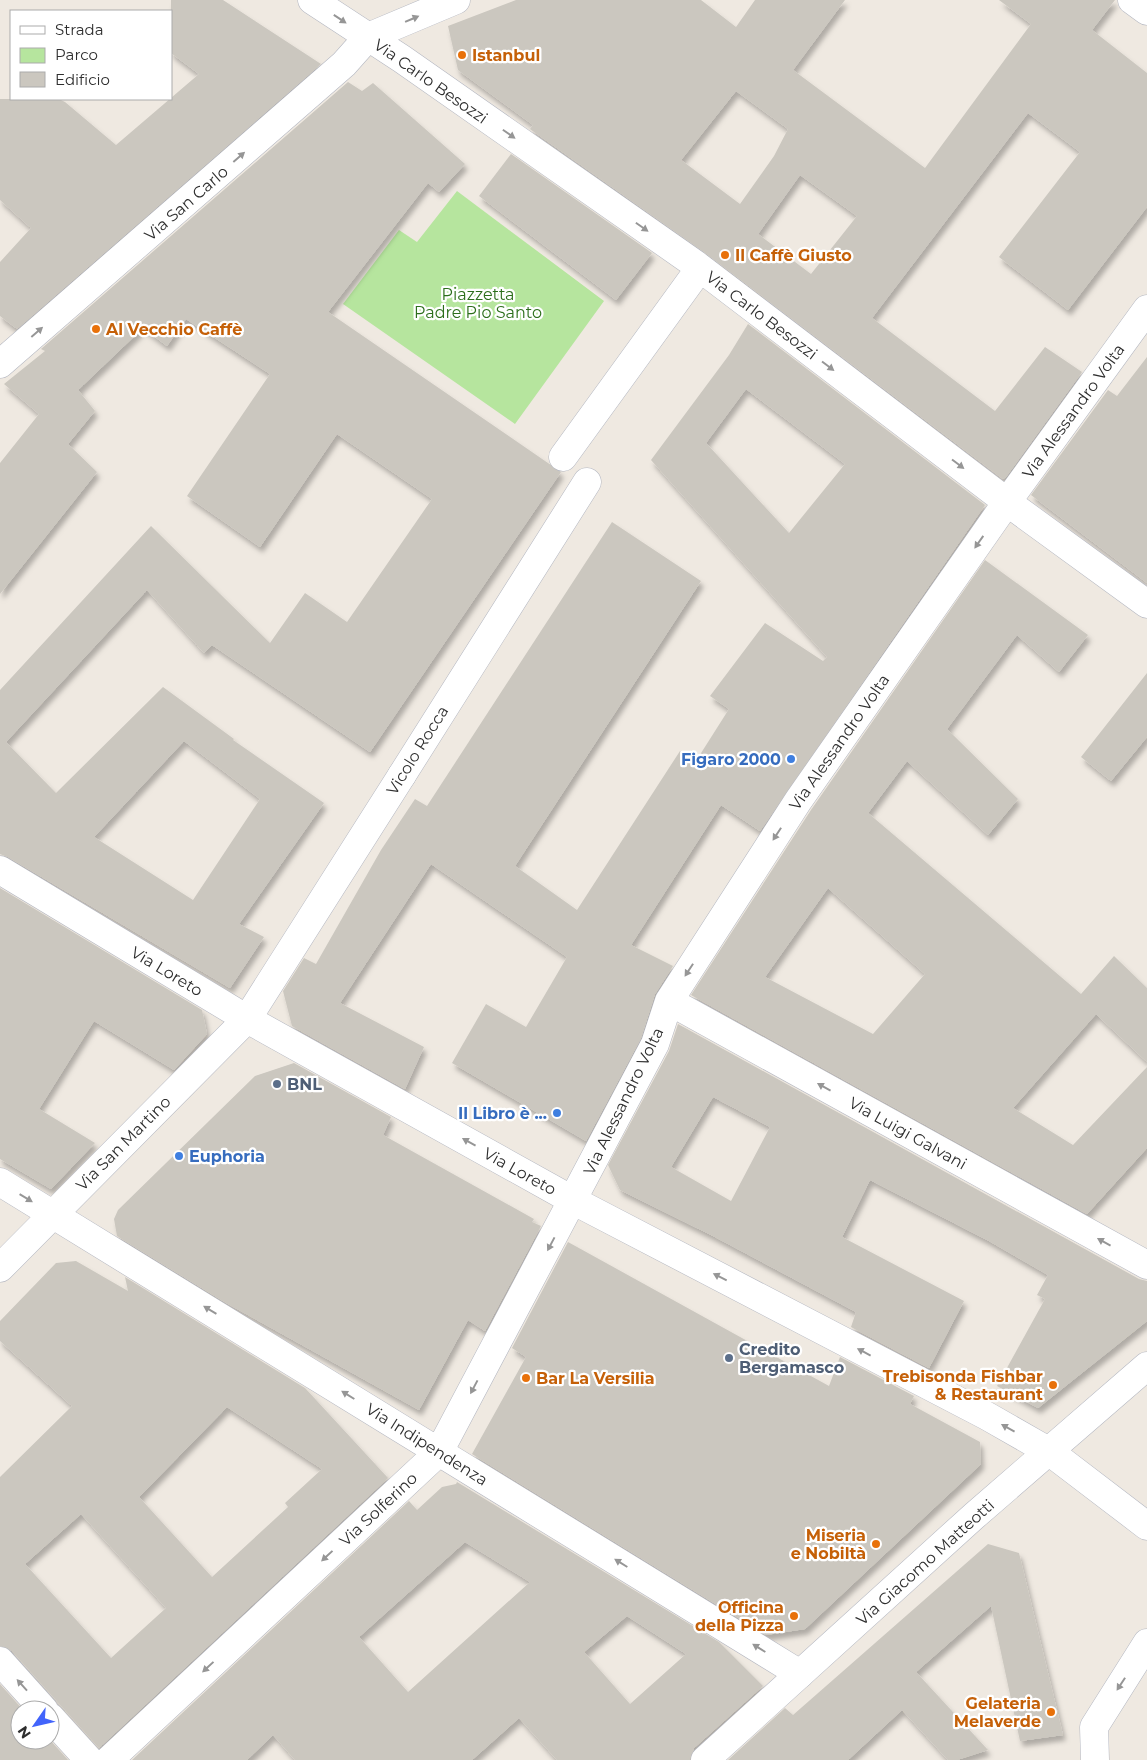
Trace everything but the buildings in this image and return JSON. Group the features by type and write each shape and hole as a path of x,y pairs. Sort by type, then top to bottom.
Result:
{"street":[{"name":"Via Carlo Besozzi","path":"312,0 700,268 1007,502 1147,604"},
{"path":"368,37 456,0"},
{"path":"1132,0 1147,11"},
{"name":"Via San Carlo","path":"0,364 344,64 368,37"},
{"path":"563,457 700,268"},
{"name":"Via Alessandro Volta","path":"574,1201 655,1044 669,1001 798,801 1007,502 1147,309"},
{"name":"Vicolo Rocca","path":"247,1019 587,482"},
{"name":"Via Loreto","path":"0,870 247,1019 574,1201 978,1412 1050,1452 1147,1526"},
{"name":"Via Luigi Galvani","path":"669,1001 1147,1265"},
{"name":"Via San Martino","path":"0,1268 247,1019"},
{"name":"Via Indipendenza","path":"0,1182 800,1674"},
{"name":"Via Solferino","path":"108,1760 439,1452 574,1201"},
{"name":"Via Giacomo Matteotti","path":"705,1760 974,1516 1147,1366"},
{"path":"1095,1760 1094,1727 1147,1643"},
{"path":"0,1661 35,1700"},
{"path":"60,1728 89,1760"}],"green space":[{"name":"Piazzetta Padre Pio Santo","path":"457,191 604,301 515,424 343,304 399,230 417,242"}],"place":[{"name":"Istanbul","path":"462,55"},
{"name":"Il Caffè Giusto","path":"725,255"},
{"name":"Al Vecchio Caffè","path":"96,329"},
{"name":"Figaro 2000","path":"791,759"},
{"name":"BNL","path":"277,1084"},
{"name":"Il Libro è ...","path":"557,1113"},
{"name":"Euphoria","path":"179,1156"},
{"name":"Credito Bergamasco","path":"729,1358"},
{"name":"Bar La Versilia","path":"526,1378"},
{"name":"Trebisonda Fishbar & Restaurant","path":"1053,1385"},
{"name":"Miseria e Nobiltà","path":"876,1544"},
{"name":"Officina della Pizza","path":"794,1616"},
{"name":"Gelateria Melaverde","path":"1051,1712"}]}
